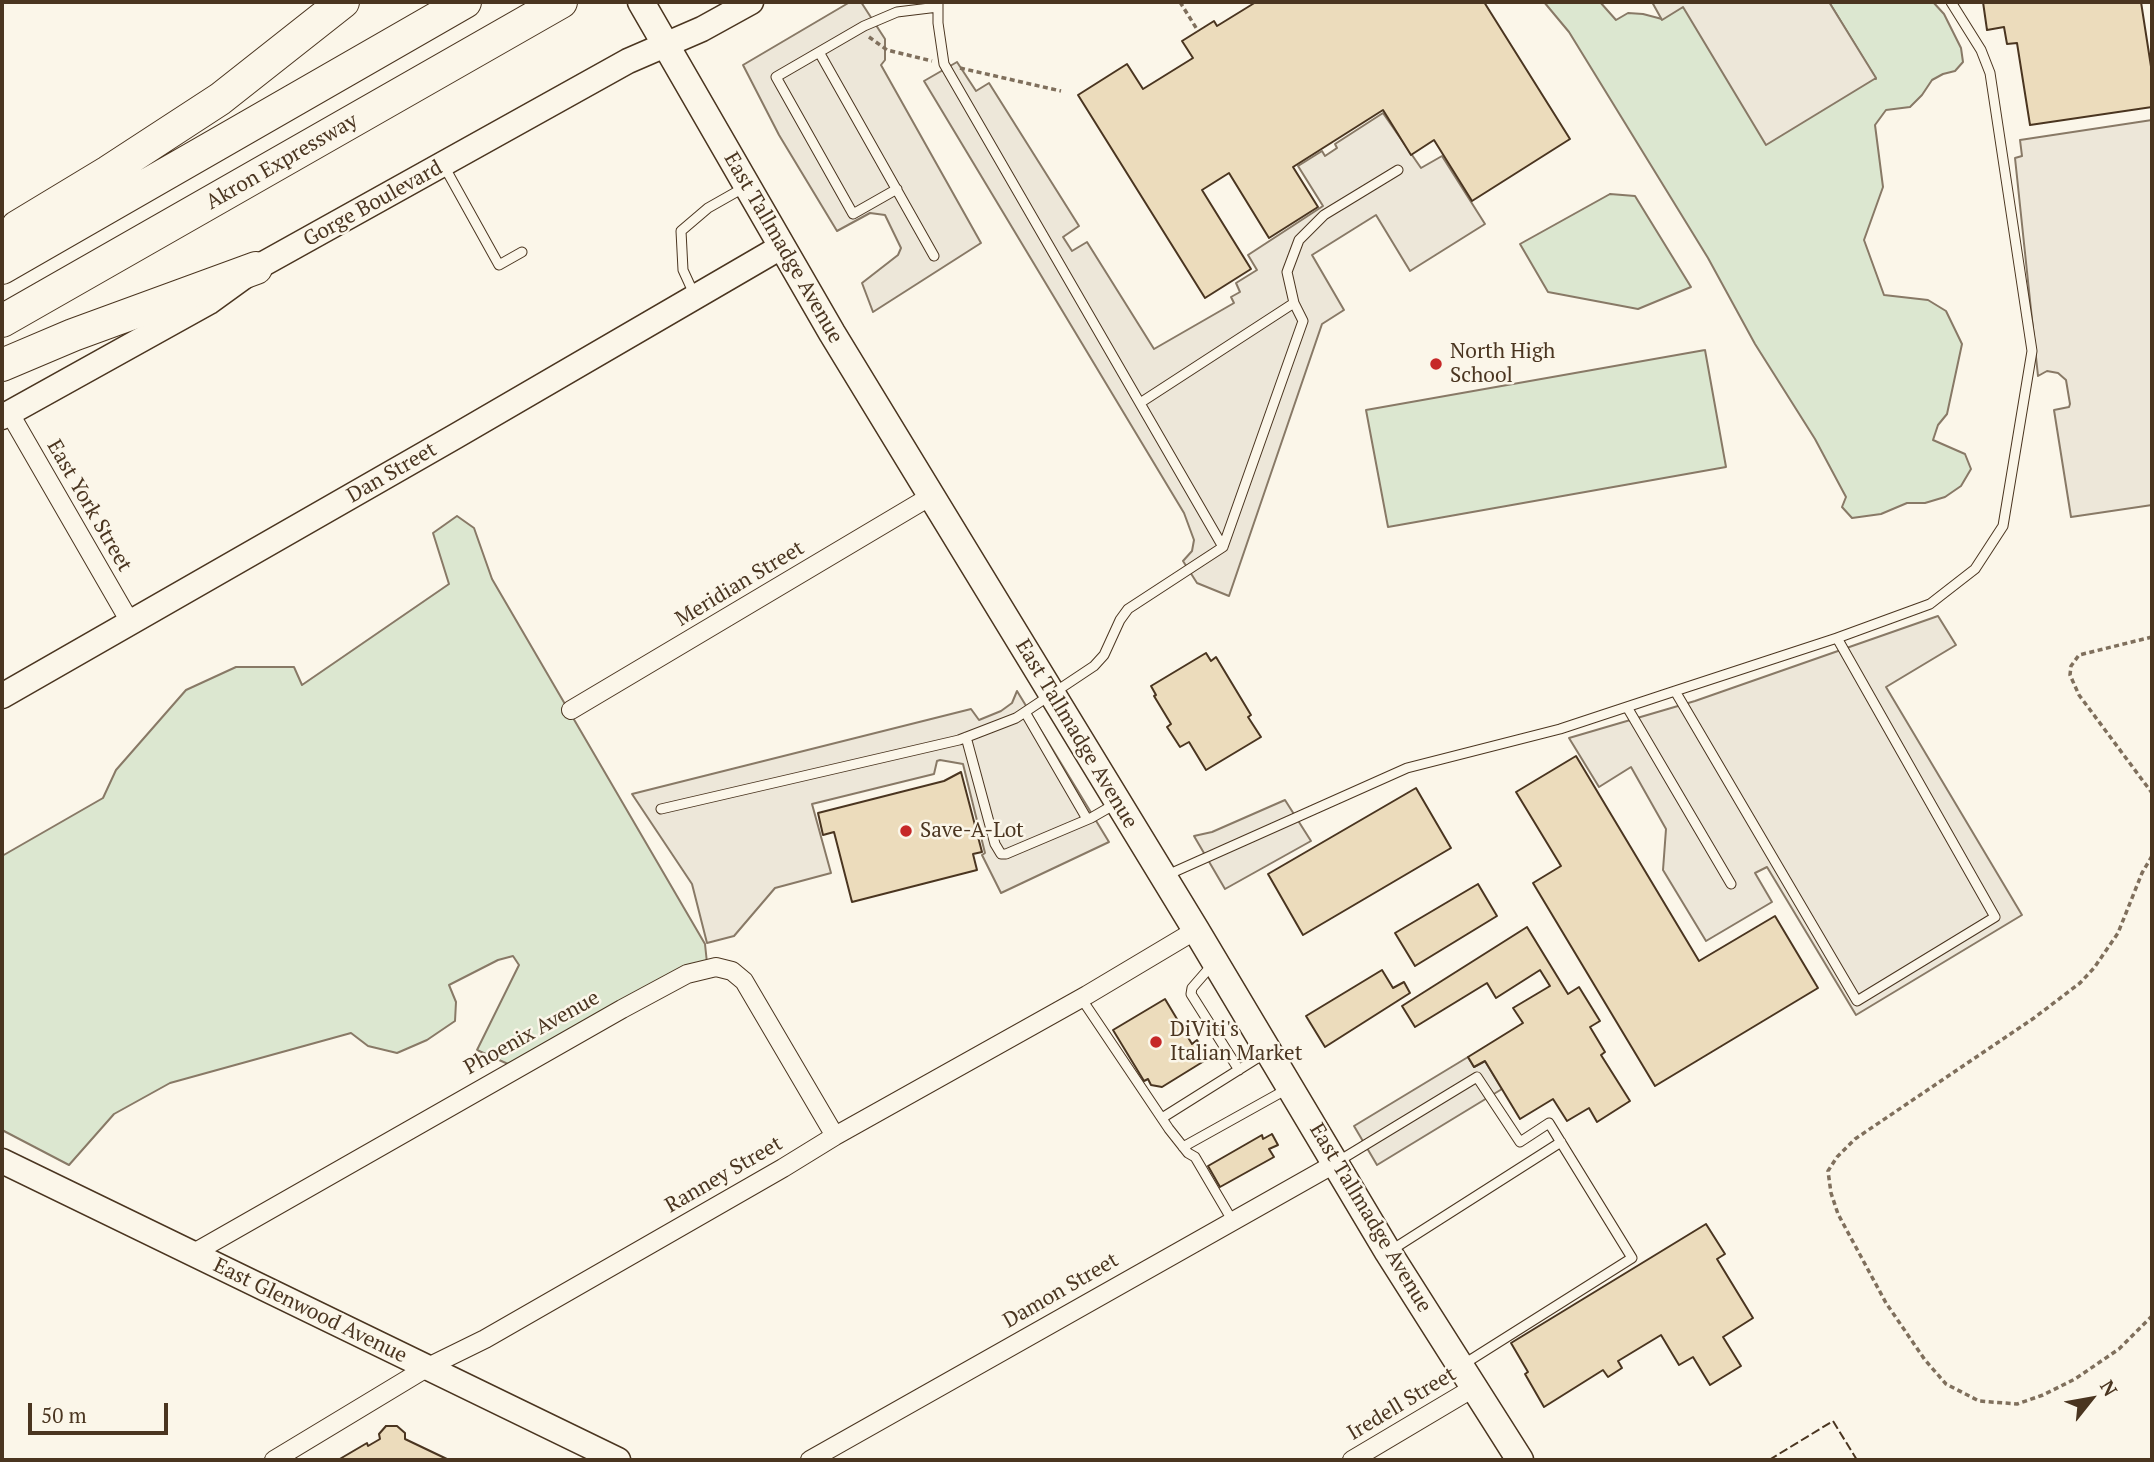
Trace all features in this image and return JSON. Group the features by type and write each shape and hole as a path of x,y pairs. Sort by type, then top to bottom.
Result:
{"highway":[{"path":"2,265 17,227 120,165 220,99 343,2"},
{"path":"2,265 465,2"},
{"name":"Akron Expressway","path":"2,321 561,2"},
{"path":"2,365 73,335 257,268"}],"main road":[{"name":"East Tallmadge Avenue","path":"641,2 781,247 931,496 1164,876 1388,1252 1520,1460"}],"street":[{"name":"Gorge Boulevard","path":"6,415 209,302 257,268 628,61 702,29 751,2"},
{"name":"Dan Street","path":"2,696 781,247"},
{"name":"East York Street","path":"6,415 130,622"},
{"name":"Meridian Street","path":"571,710 931,496"},
{"name":"Ranney Street","path":"274,1460 428,1367 497,1332 1196,930"},
{"name":"Phoenix Avenue","path":"192,1254 622,1009 687,974 716,967 732,971 744,981 835,1136"},
{"name":"East Glenwood Avenue","path":"2,1161 618,1460"},
{"name":"Damon Street","path":"810,1460 1336,1163"},
{"name":"Iredell Street","path":"1352,1460 1469,1376"}],"lane":[{"path":"1164,876 1407,768 1560,729 1837,638 1930,604 1975,569 2003,526 2032,351 1990,73 1981,50 1951,2"},
{"path":"897,189 853,214 776,77 864,26 897,12 938,4 944,64 1223,547"},
{"path":"819,52 934,256"},
{"path":"443,165 499,265 522,252"},
{"path":"661,809 967,737 1016,718 1094,666 1104,656 1120,620 1128,609 1223,547 1303,321 1294,303 1287,272 1299,240 1324,215 1398,170"},
{"path":"695,296 683,270 681,231 708,208 747,186"},
{"path":"1140,403 1294,303"},
{"path":"1675,691 1857,1001 1995,917 1837,638"},
{"path":"1627,707 1731,884"},
{"path":"1025,712 1087,819"},
{"path":"967,737 995,844 1001,854 1087,819 1118,802"},
{"path":"1215,961 1192,988 1191,994 1239,1070"},
{"path":"1081,998 1162,1118 1183,1147 1195,1157 1232,1220"},
{"path":"1162,1118 1269,1051"},
{"path":"1336,1163 1477,1077 1520,1142 1549,1123 1632,1258 1469,1376"},
{"path":"1183,1147 1290,1087"},
{"path":"1388,1252 1560,1142"}],"path":[{"path":"1180,2 1198,31"},
{"path":"2152,637 2078,655 2071,666 2070,675 2079,695 2152,793"},
{"path":"2152,856 2142,873 2118,933 2080,983 2034,1018 1855,1139 1837,1157 1828,1171 1830,1193 1838,1214 1886,1303 1925,1360 1946,1384 1979,1401 2017,1404 2043,1395 2075,1379 2119,1349 2152,1316"}],"green space":[{"path":"1544,2 1600,2 1616,20 1628,13 1662,19 1682,7 1876,79 1829,2 1933,2 1944,14 1961,48 1963,62 1955,71 1932,80 1910,107 1886,110 1875,125 1883,187 1864,240 1884,295 1928,300 1946,311 1962,344 1947,414 1938,425 1933,440 1965,454 1971,469 1961,486 1945,497 1925,503 1907,503 1881,514 1852,518 1842,507 1846,497 1815,439 1755,344 1708,258 1569,32"},
{"path":"1610,194 1635,196 1691,287 1638,309 1548,292 1520,244"},
{"path":"1705,350 1726,467 1388,527 1366,410"},
{"path":"457,516 474,528 492,579 705,944 707,963 508,1064 477,1050 519,965 513,956 498,960 449,985 456,1002 455,1021 427,1040 397,1053 368,1046 351,1033 170,1083 114,1114 69,1165 2,1130 2,856 103,798 116,770 186,690 236,667 294,667 302,685 449,584 433,533"}],"shaded area":[{"path":"850,2 861,2 885,39 885,60 881,65 981,243 873,312 862,283 898,255 901,248 885,215 870,213 837,231 779,135 743,65"},
{"path":"1652,2 1829,2 1876,78 1766,145 1683,7 1662,20"},
{"path":"957,62 976,91 989,83 1079,226 1063,237 1072,251 1087,242 1154,349 1234,303 1231,297 1240,292 1236,283 1257,270 1248,255 1323,206 1298,166 1322,151 1325,156 1337,148 1335,144 1383,113 1421,168 1442,156 1485,224 1410,271 1376,215 1312,255 1344,310 1322,324 1229,596 1197,583 1183,561 1192,551 1194,540 1184,513 924,81"},
{"path":"2152,120 2152,505 2071,517 2054,410 2069,407 2070,404 2066,380 2058,373 2047,371 2038,376 2015,158 2022,156 2020,140"},
{"path":"1938,616 1956,645 1886,687 2022,915 1856,1015 1767,867 1755,873 1772,902 1706,941 1663,870 1666,829 1631,767 1599,787 1569,738 1695,701"},
{"path":"1017,691 1109,842 1001,893 982,855 985,853 963,764 940,760 937,761 934,774 812,804 831,873 775,888 734,936 707,943 692,884 632,794 971,709 979,720 1012,703"},
{"path":"1285,800 1311,841 1225,889 1194,836 1212,832"},
{"path":"1468,1057 1474,1067 1485,1061 1502,1089 1377,1165 1354,1126"}],"building":[{"path":"1256,2 1484,2 1570,139 1472,201 1434,140 1411,155 1383,110 1293,167 1318,207 1269,238 1229,173 1202,190 1251,269 1205,298 1078,95 1127,64 1143,89 1193,58 1182,41 1214,21 1217,26"},
{"path":"1983,2 2141,2 2152,73 2152,107 2030,125 2017,43 2007,44 2004,27 1987,30"},
{"path":"1206,653 1211,661 1216,657 1261,737 1206,770 1189,742 1180,747 1167,727 1171,724 1151,686"},
{"path":"1576,756 1699,961 1775,916 1818,988 1655,1086 1533,883 1561,866 1516,792"},
{"path":"961,772 982,852 973,854 977,870 852,902 834,832 823,835 818,813 944,781"},
{"path":"1416,788 1451,848 1303,935 1268,874"},
{"path":"1478,884 1497,916 1415,966 1395,933"},
{"path":"1527,927 1568,994 1579,987 1600,1021 1590,1027 1605,1052 1601,1055 1630,1101 1597,1122 1589,1108 1567,1121 1553,1099 1520,1119 1485,1061 1474,1067 1468,1057 1523,1023 1513,1008 1550,986 1540,970 1496,998 1487,983 1415,1027 1402,1006"},
{"path":"1382,970 1393,988 1404,982 1410,993 1325,1047 1306,1016"},
{"name":"DiViti's Italian Market","path":"1165,999 1192,1044 1197,1040 1209,1058 1162,1087 1151,1085 1148,1079 1144,1081 1113,1030"},
{"path":"1272,1134 1278,1145 1269,1149 1274,1157 1220,1187 1208,1166 1262,1135 1263,1139"},
{"path":"1706,1224 1725,1254 1717,1259 1753,1318 1723,1337 1741,1366 1710,1385 1693,1357 1679,1365 1661,1335 1618,1361 1622,1368 1608,1377 1603,1370 1544,1407 1511,1343"},
{"path":"386,1426 397,1426 405,1433 405,1439 449,1460 338,1460 367,1443 368,1446 380,1439 379,1434"}],"fence":[{"path":"1769,1460 1833,1421 1857,1460"}],"place":[{"name":"North High School","path":"1436,364"},
{"name":"Save-A-Lot","path":"906,831"},
{"name":"DiViti's Italian Market","path":"1156,1042"}]}
